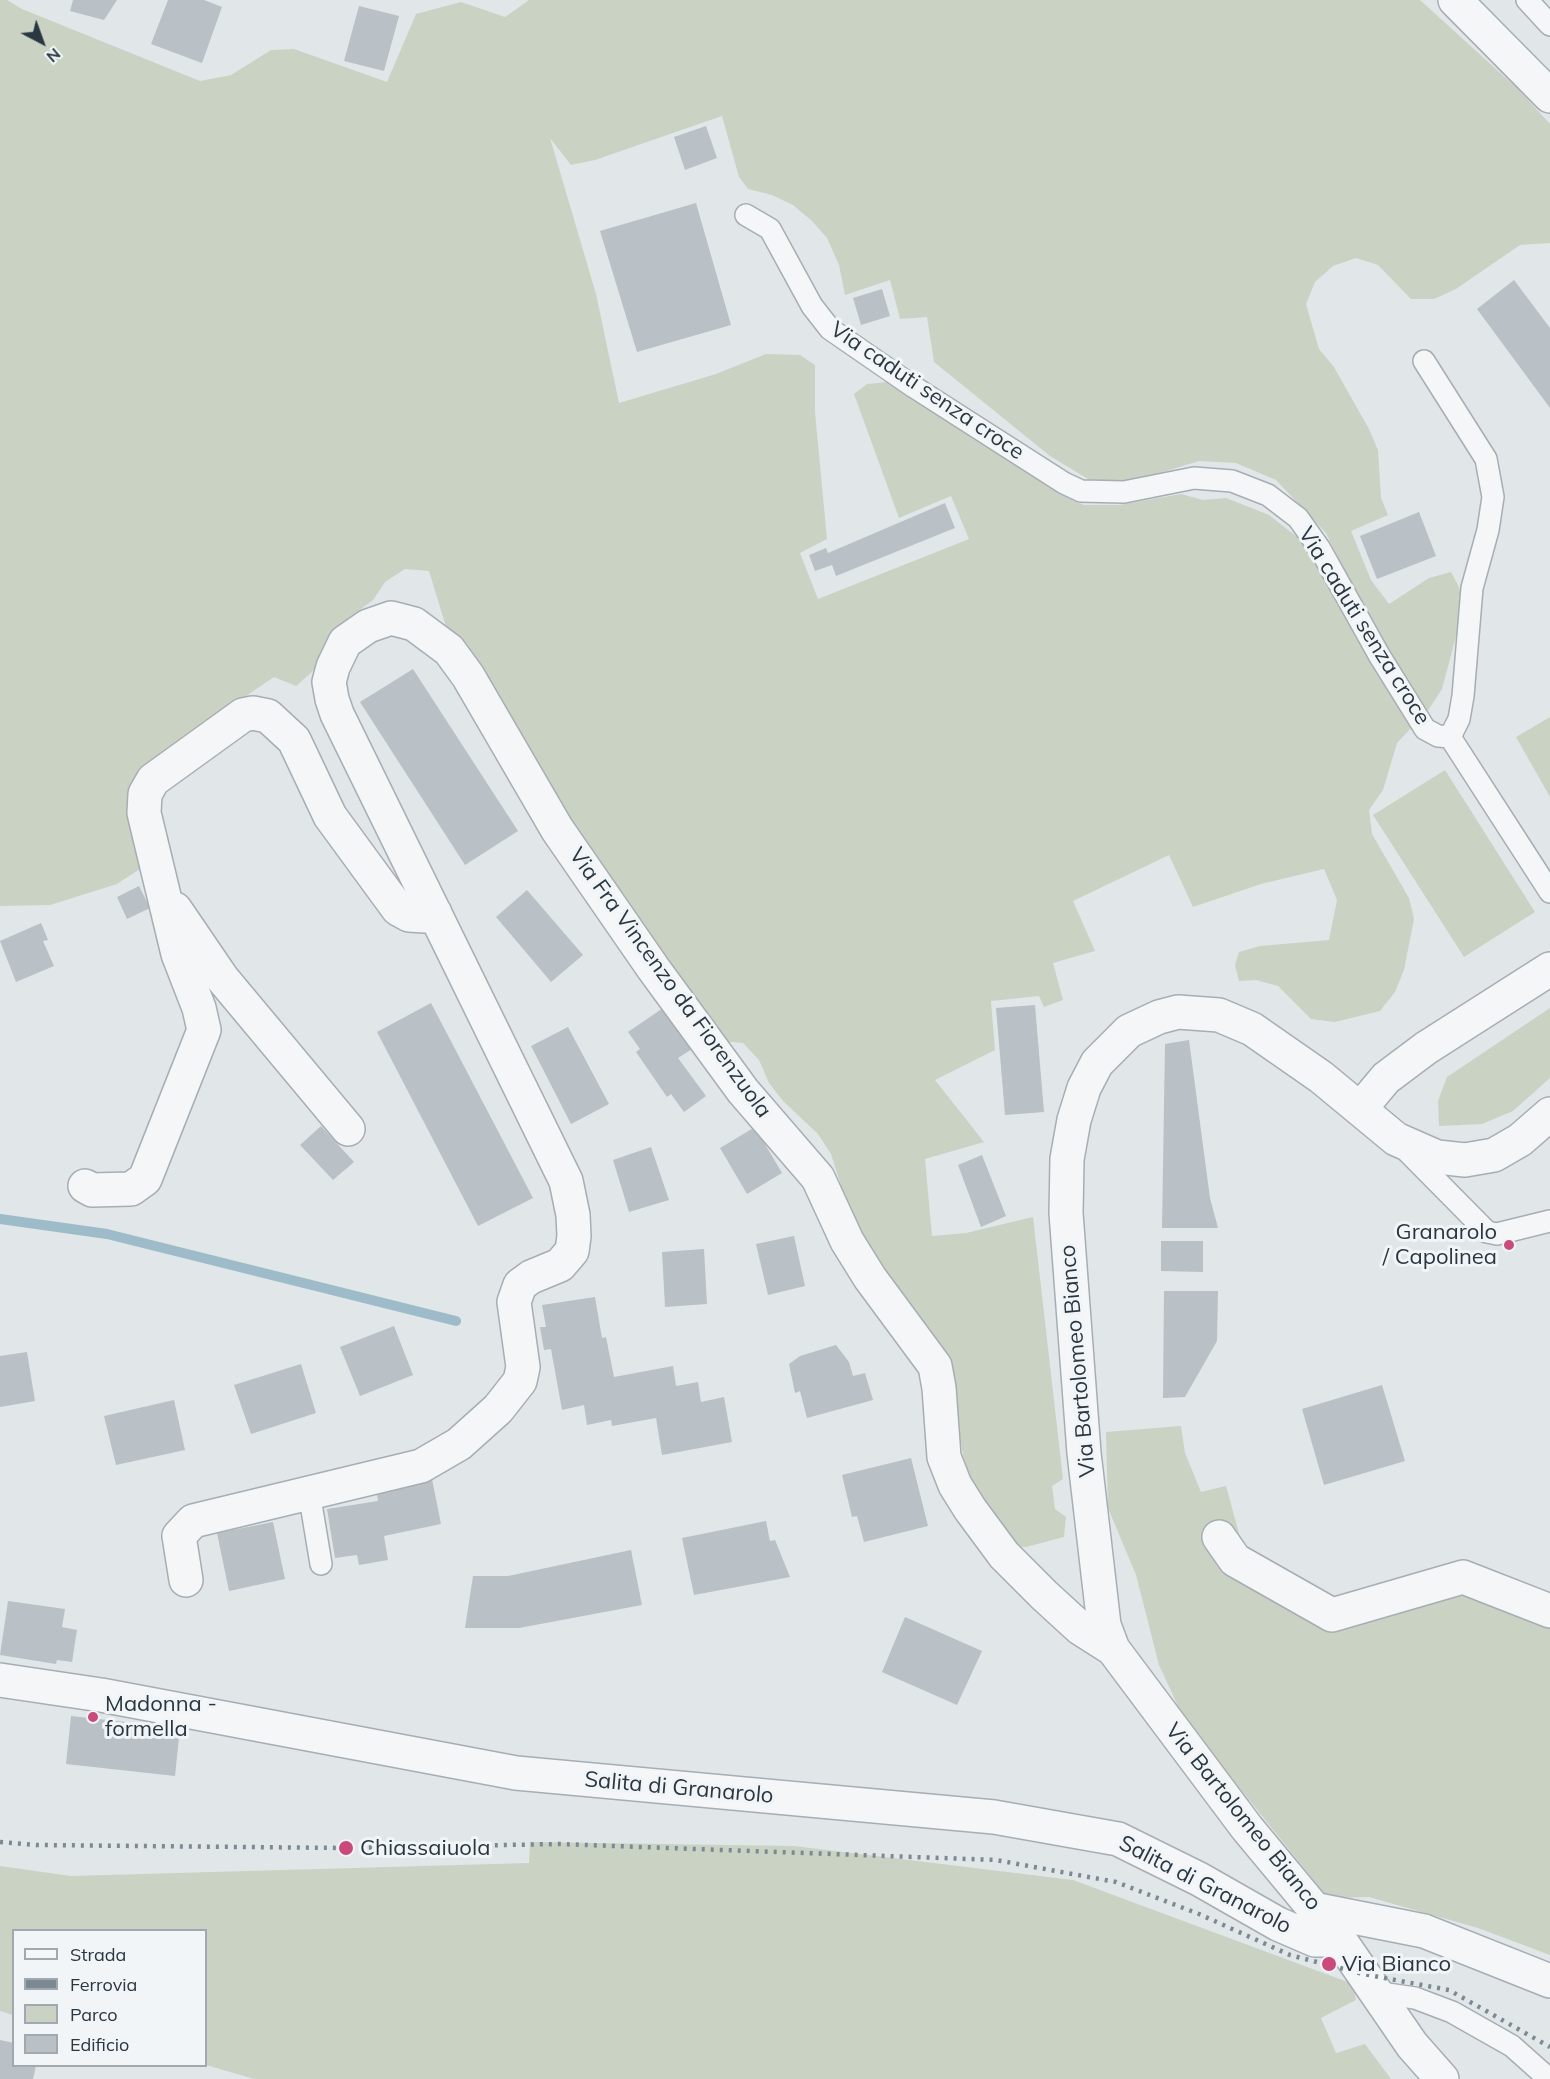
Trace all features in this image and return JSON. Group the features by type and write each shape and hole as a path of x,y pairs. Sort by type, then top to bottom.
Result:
{"street":[{"path":"1455,0 1550,96"},
{"name":"Via Fra Vincenzo da Fiorenzuola","path":"186,1580 178,1536 193,1521 399,1472 435,1460 459,1444 491,1416 520,1382 523,1367 515,1294 520,1285 531,1277 560,1265 572,1251 573,1215 566,1181 337,714 332,699 329,682 333,667 345,642 368,626 391,618 414,624 449,650 468,676 557,829 653,968 743,1091 818,1178 847,1241 870,1278 934,1366 939,1388 944,1457 955,1485 970,1509 1004,1555 1044,1595 1080,1628 1113,1649"},
{"path":"85,1186 93,1190 131,1189 145,1179 204,1030 199,1008 178,954 144,813 145,794 153,780 231,722 243,715 260,713 277,722 294,740 330,816 398,909 409,915 425,916 435,913"},
{"path":"161,888 222,978 348,1129"},
{"path":"1360,1109 1386,1078 1426,1048 1550,969"},
{"name":"Via Bartolomeo Bianco","path":"1442,2079 1412,2045 1318,1910 1247,1828 1113,1649 1104,1625 1084,1453 1066,1214 1070,1136 1084,1088 1097,1064 1129,1031 1168,1014 1195,1013 1225,1017 1252,1029 1360,1109 1396,1140 1437,1157 1479,1159 1507,1149 1550,1114"},
{"path":"1219,1537 1235,1560 1332,1614 1463,1577 1550,1611"},
{"name":"Salita di Granarolo","path":"0,1680 101,1695 516,1773 994,1817 1118,1839 1199,1879 1278,1924 1315,1940 1340,1940"},
{"name":"Salita di Granarolo","path":"1318,1910 1424,1931 1550,1981"}],"lane":[{"path":"1527,0 1550,25"},
{"name":"Via caduti senza croce","path":"746,215 770,229 812,306 830,328 914,387 1064,483 1081,491 1124,492 1194,478 1232,481 1268,495 1298,518 1320,549 1378,655 1425,729 1438,736 1450,737 1550,891"},
{"path":"1424,361 1486,459 1493,497 1488,530 1472,588 1459,719 1450,737"},
{"path":"1396,1140 1487,1232 1497,1234 1550,1221"},
{"path":"309,1492 321,1564"},
{"path":"1374,1992 1415,1998 1452,2012 1512,2046 1549,2079"}],"green space":[{"path":"0,0 7,0 22,9 200,81 231,75 271,50 294,49 387,82 416,14 461,2 505,17 529,0 1420,0 1518,89 1550,124 1550,243 1520,245 1456,289 1434,299 1411,299 1378,265 1356,258 1333,266 1315,282 1306,304 1319,349 1334,367 1369,429 1378,450 1381,498 1388,515 1351,531 1371,580 1389,604 1429,578 1451,572 1459,587 1463,610 1442,689 1429,709 1397,743 1383,790 1369,810 1372,834 1409,898 1414,919 1404,970 1395,992 1380,1011 1335,1022 1311,1019 1278,986 1256,980 1239,981 1235,965 1239,952 1260,946 1329,940 1337,900 1324,869 1261,884 1193,907 1169,855 1073,901 1095,951 1053,963 1063,1000 1044,1007 1039,996 991,1001 995,1050 935,1080 984,1142 925,1159 932,1236 966,1233 1033,1217 1063,1479 1052,1486 1055,1509 1066,1517 1064,1537 1026,1547 1008,1546 968,1483 950,1379 864,1257 831,1154 818,1134 783,1101 769,1083 759,1060 743,1043 721,1041 572,826 447,630 429,571 405,569 385,582 373,600 335,628 313,671 296,686 274,677 153,759 137,776 131,800 140,869 117,884 50,905 0,906","holes":["722,116 739,177 748,189 772,195 793,205 812,221 827,238 839,265 845,295 890,280 900,319 927,317 934,362 1050,456 1093,482 1121,485 1199,461 1236,463 1276,480 1326,533 1352,587 1306,544 1269,515 1226,498 1203,500 1181,494 1119,505 1084,505 1060,494 913,396 887,382 867,384 854,394 899,518 951,496 969,539 818,599 800,553 827,539 815,412 815,365 800,355 766,354 716,374 619,403 596,294 550,138 571,165 595,160"]},
{"path":"1550,717 1550,797 1516,737"},
{"path":"1445,770 1535,912 1464,957 1373,815"},
{"path":"1550,1008 1550,1078 1513,1111 1482,1124 1439,1126 1438,1101 1447,1077"},
{"path":"1181,1426 1185,1453 1201,1492 1226,1486 1243,1548 1337,1599 1457,1567 1550,1601 1550,1955 1478,1928 1369,1897 1328,1898 1184,1719 1159,1665 1136,1575 1108,1508 1106,1432"},
{"path":"530,1842 794,1846 1073,1880 1353,1984 1356,2000 1321,2018 1336,2053 1365,2044 1391,2079 254,2079 207,2065 207,1929 12,1929 12,2015 0,2011 0,1866 71,1876 529,1863"}],"building":[{"path":"73,0 117,0 104,20 70,11"},
{"path":"168,0 204,0 222,7 202,63 151,44"},
{"path":"359,6 399,16 384,71 344,61"},
{"path":"706,126 717,158 685,170 674,137"},
{"path":"696,203 731,325 637,352 600,231"},
{"path":"1514,280 1550,328 1550,408 1477,309"},
{"path":"882,289 890,316 861,325 853,298"},
{"path":"945,503 955,528 836,576 832,565 815,571 809,555 826,548 828,553"},
{"path":"1419,512 1436,556 1377,579 1360,536"},
{"path":"413,669 518,831 465,865 360,702"},
{"path":"139,886 150,908 127,919 117,897"},
{"path":"527,890 583,955 551,982 496,917"},
{"path":"41,923 48,940 43,941 54,966 16,982 0,941"},
{"path":"431,1003 533,1198 478,1226 377,1032"},
{"path":"1035,1005 1044,1112 1005,1115 996,1008"},
{"path":"663,1008 692,1049 678,1058 706,1096 684,1112 671,1094 667,1097 636,1052 640,1049 628,1032"},
{"path":"568,1027 609,1104 571,1124 531,1046"},
{"path":"1189,1040 1210,1198 1218,1228 1162,1228 1165,1044"},
{"path":"321,1126 354,1162 333,1180 300,1145"},
{"path":"755,1127 782,1173 747,1194 720,1148"},
{"path":"651,1147 669,1200 629,1212 613,1160"},
{"path":"982,1155 1006,1216 981,1227 958,1165"},
{"path":"794,1236 805,1286 768,1295 756,1244"},
{"path":"1161,1241 1203,1241 1203,1272 1161,1271"},
{"path":"704,1249 707,1304 665,1307 662,1252"},
{"path":"1164,1291 1218,1291 1217,1341 1185,1397 1163,1398"},
{"path":"595,1297 602,1338 606,1337 614,1377 673,1366 676,1386 698,1382 701,1402 724,1397 732,1442 662,1455 656,1418 612,1426 611,1420 587,1425 584,1405 562,1410 551,1349 544,1350 540,1327 546,1327 542,1305"},
{"path":"394,1326 413,1375 360,1396 340,1347"},
{"path":"836,1345 849,1362 853,1376 865,1373 873,1400 807,1418 800,1391 795,1393 789,1364 800,1356"},
{"path":"27,1352 35,1401 0,1407 0,1356"},
{"path":"301,1364 316,1413 251,1434 234,1385"},
{"path":"1382,1385 1405,1461 1324,1485 1302,1409"},
{"path":"174,1400 185,1450 116,1465 104,1416"},
{"path":"911,1458 928,1526 864,1542 857,1516 852,1517 842,1475"},
{"path":"432,1479 441,1524 384,1536 388,1560 359,1565 357,1555 335,1558 327,1509 378,1501 376,1489"},
{"path":"766,1521 770,1541 775,1540 790,1577 694,1595 682,1538"},
{"path":"273,1522 285,1579 229,1591 217,1533"},
{"path":"631,1550 642,1605 519,1628 465,1628 473,1576 508,1576"},
{"path":"8,1601 65,1609 62,1627 77,1630 72,1662 57,1660 56,1664 0,1655"},
{"path":"905,1617 982,1651 957,1705 882,1672"},
{"path":"71,1716 180,1728 175,1776 66,1764"},
{"path":"0,2040 12,2043 12,2067 36,2067 33,2079 0,2079"}],"waterway":[{"path":"0,1219 107,1234 456,1321"}],"railway":[{"path":"0,1842 37,1845 346,1848 559,1844 996,1860 1116,1882 1199,1914 1290,1955 1363,1974 1449,1990 1550,2047"}],"place":[{"name":"Granarolo / Capolinea","path":"1509,1245"},
{"name":"Madonna - formella","path":"93,1717"},
{"name":"Chiassaiuola","path":"346,1848"},
{"name":"Via Bianco","path":"1329,1964"}]}
